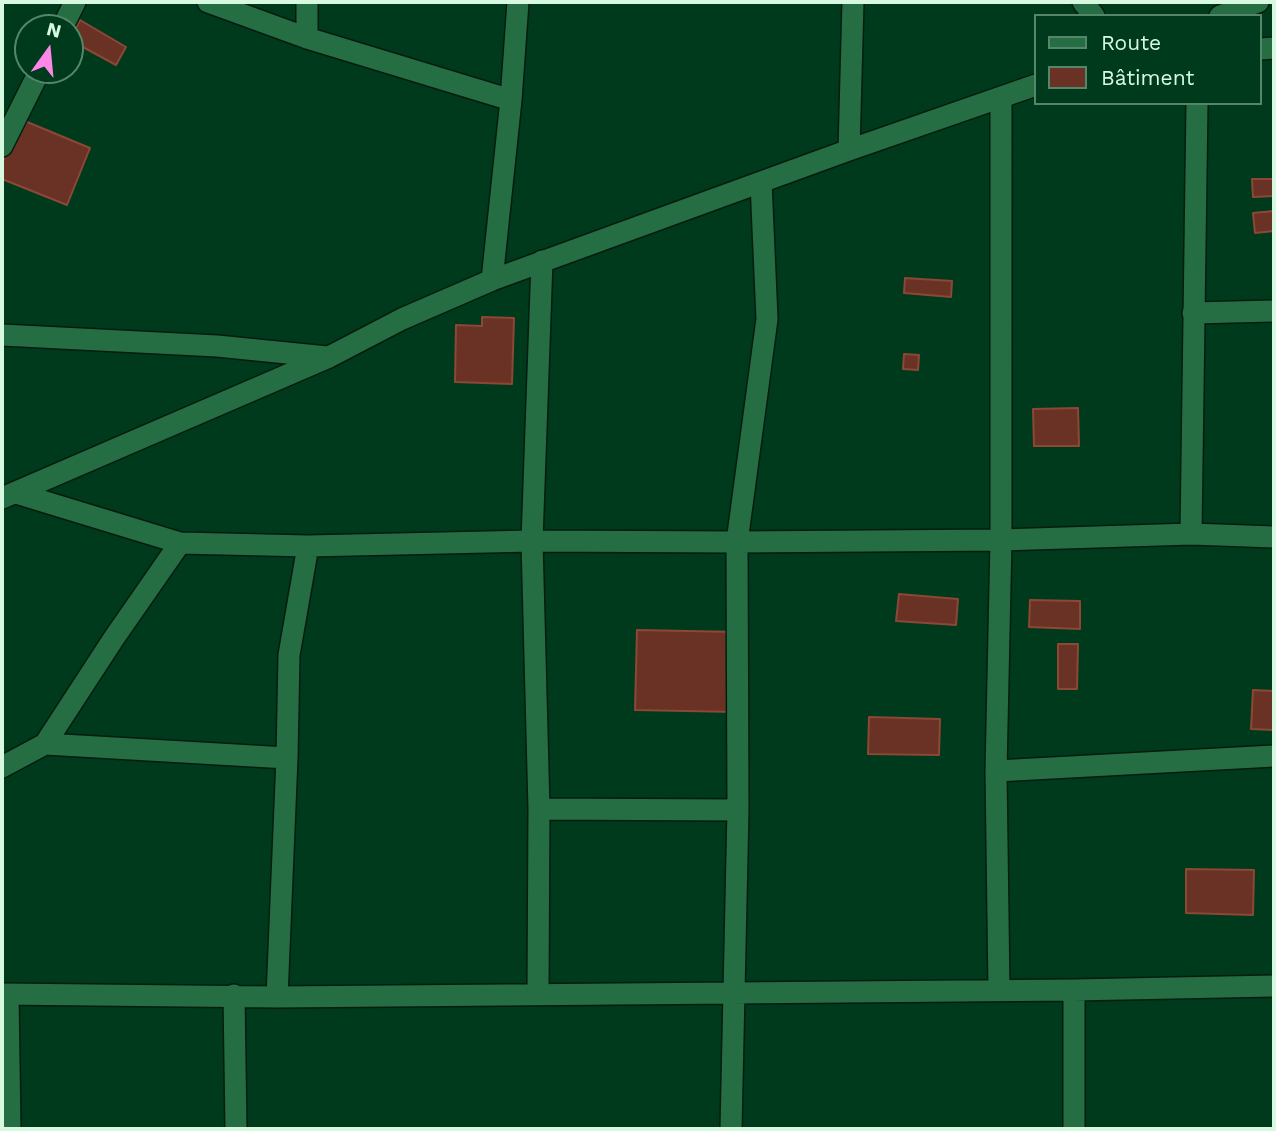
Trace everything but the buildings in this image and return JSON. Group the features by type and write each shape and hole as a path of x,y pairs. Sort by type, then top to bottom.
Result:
{"street":[{"path":"208,2 307,38 511,100"},
{"path":"307,2 307,38"},
{"path":"492,280 511,100 518,2"},
{"path":"849,150 853,2"},
{"path":"1225,14 1258,2"},
{"path":"2,146 33,84"},
{"path":"9,496 329,357 402,318 492,280 1034,86"},
{"path":"999,990 996,771 1001,540 1001,99"},
{"path":"1191,534 1197,105"},
{"path":"731,1129 738,810 737,542 767,319 761,182"},
{"path":"538,993 539,809 532,541 542,261"},
{"path":"1193,313 1274,311"},
{"path":"2,335 217,346 329,357"},
{"path":"9,496 180,543 307,546 532,541 1001,540 1191,534 1274,537"},
{"path":"2,767 45,744 90,672 180,543"},
{"path":"277,997 289,655 307,546"},
{"path":"45,744 287,758"},
{"path":"996,771 1274,756"},
{"path":"539,809 738,810"},
{"path":"10,1129 5,995 277,997 1274,986"},
{"path":"1074,990 1074,1129"},
{"path":"234,995 236,1129"}]}
